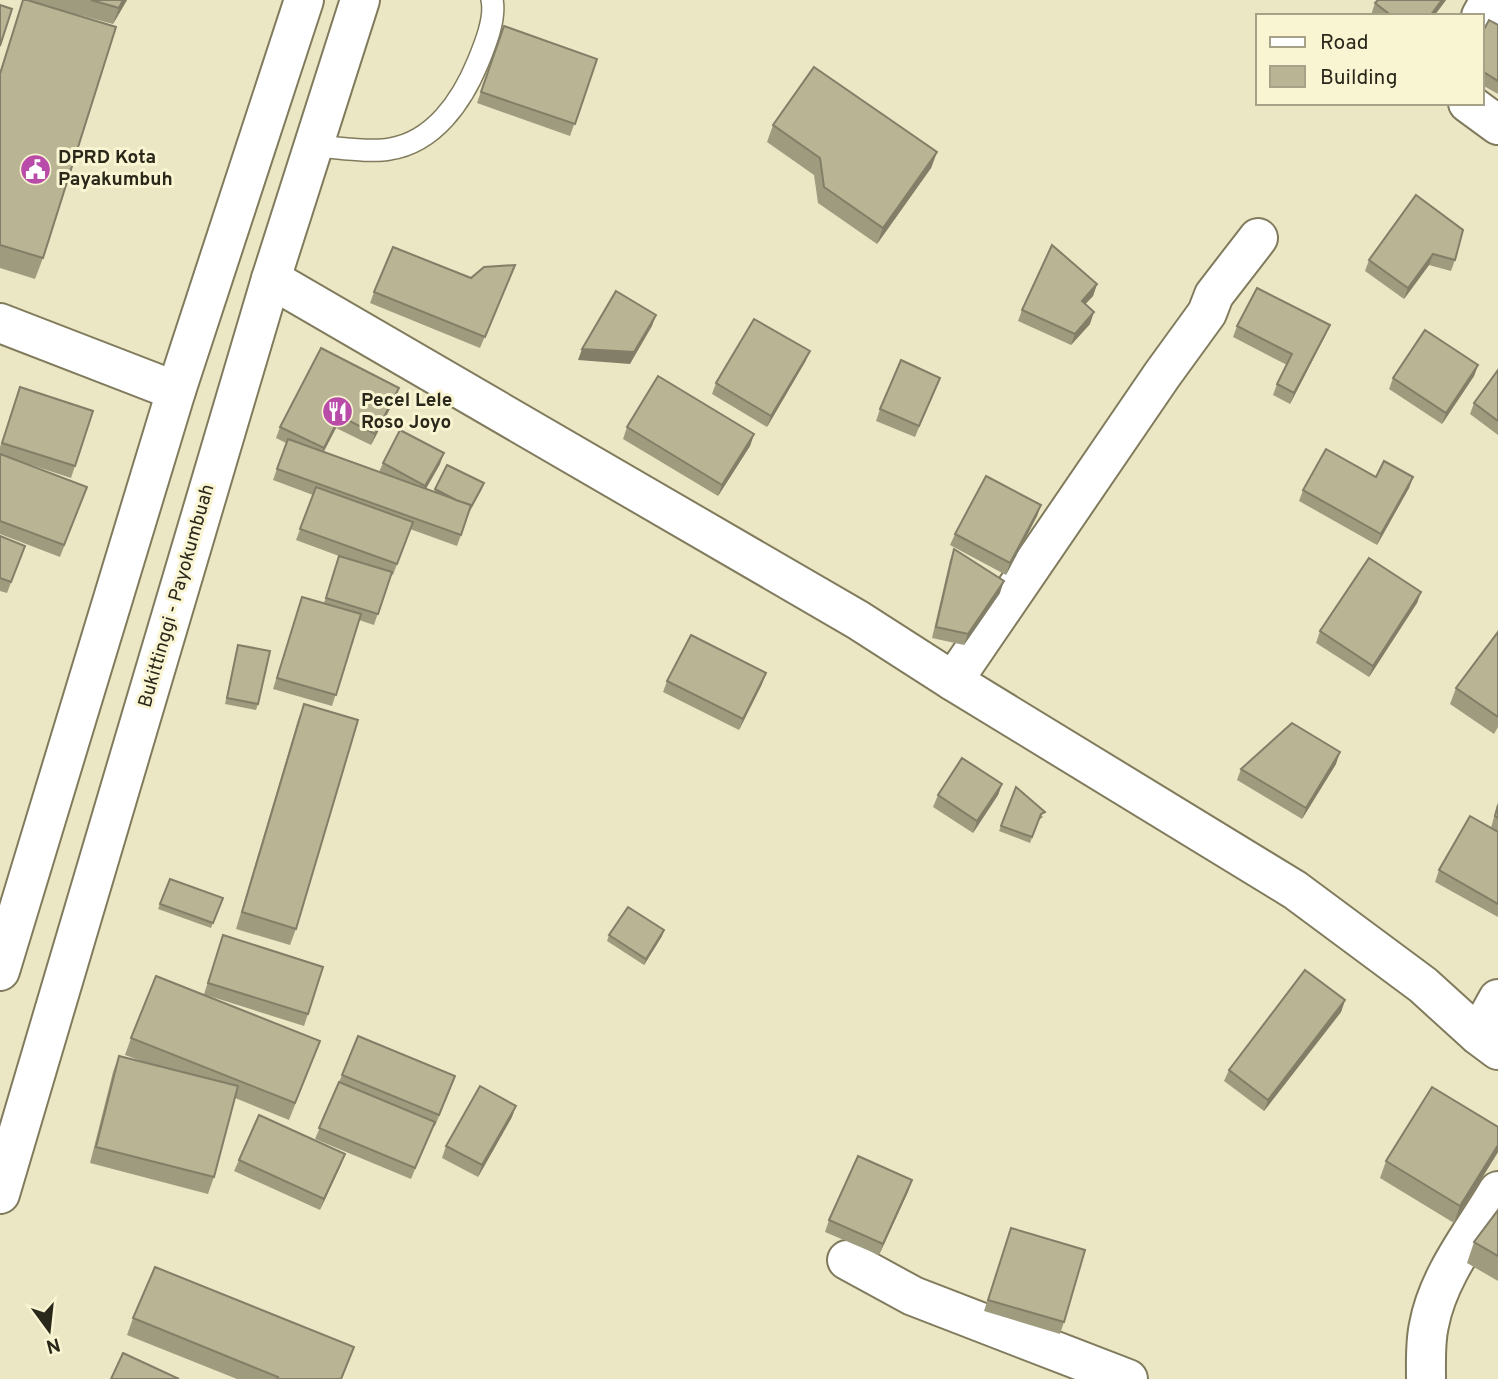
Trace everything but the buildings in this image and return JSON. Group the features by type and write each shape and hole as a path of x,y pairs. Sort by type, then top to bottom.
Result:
{"main road":[{"path":"0,971 176,391 304,0"},
{"name":"Bukittinggi - Payokumbuah","path":"0,1194 271,279 360,0"},
{"path":"1471,105 1498,125"},
{"path":"953,681 1162,375 1208,313 1214,295 1258,238"},
{"path":"271,279 858,620 1295,890 1423,985 1488,1042 1498,999"},
{"path":"0,323 176,391"},
{"path":"1426,1379 1428,1327 1434,1303 1444,1280 1498,1191"},
{"path":"847,1260 913,1296 1128,1379"}],"lane":[{"path":"314,146 389,150 416,140 443,120 467,90 482,52 494,9 492,0"}],"place":[{"name":"DPRD Kota Payakumbuh","path":"35,169"},
{"name":"Pecel Lele Roso Joyo","path":"338,412"}]}
